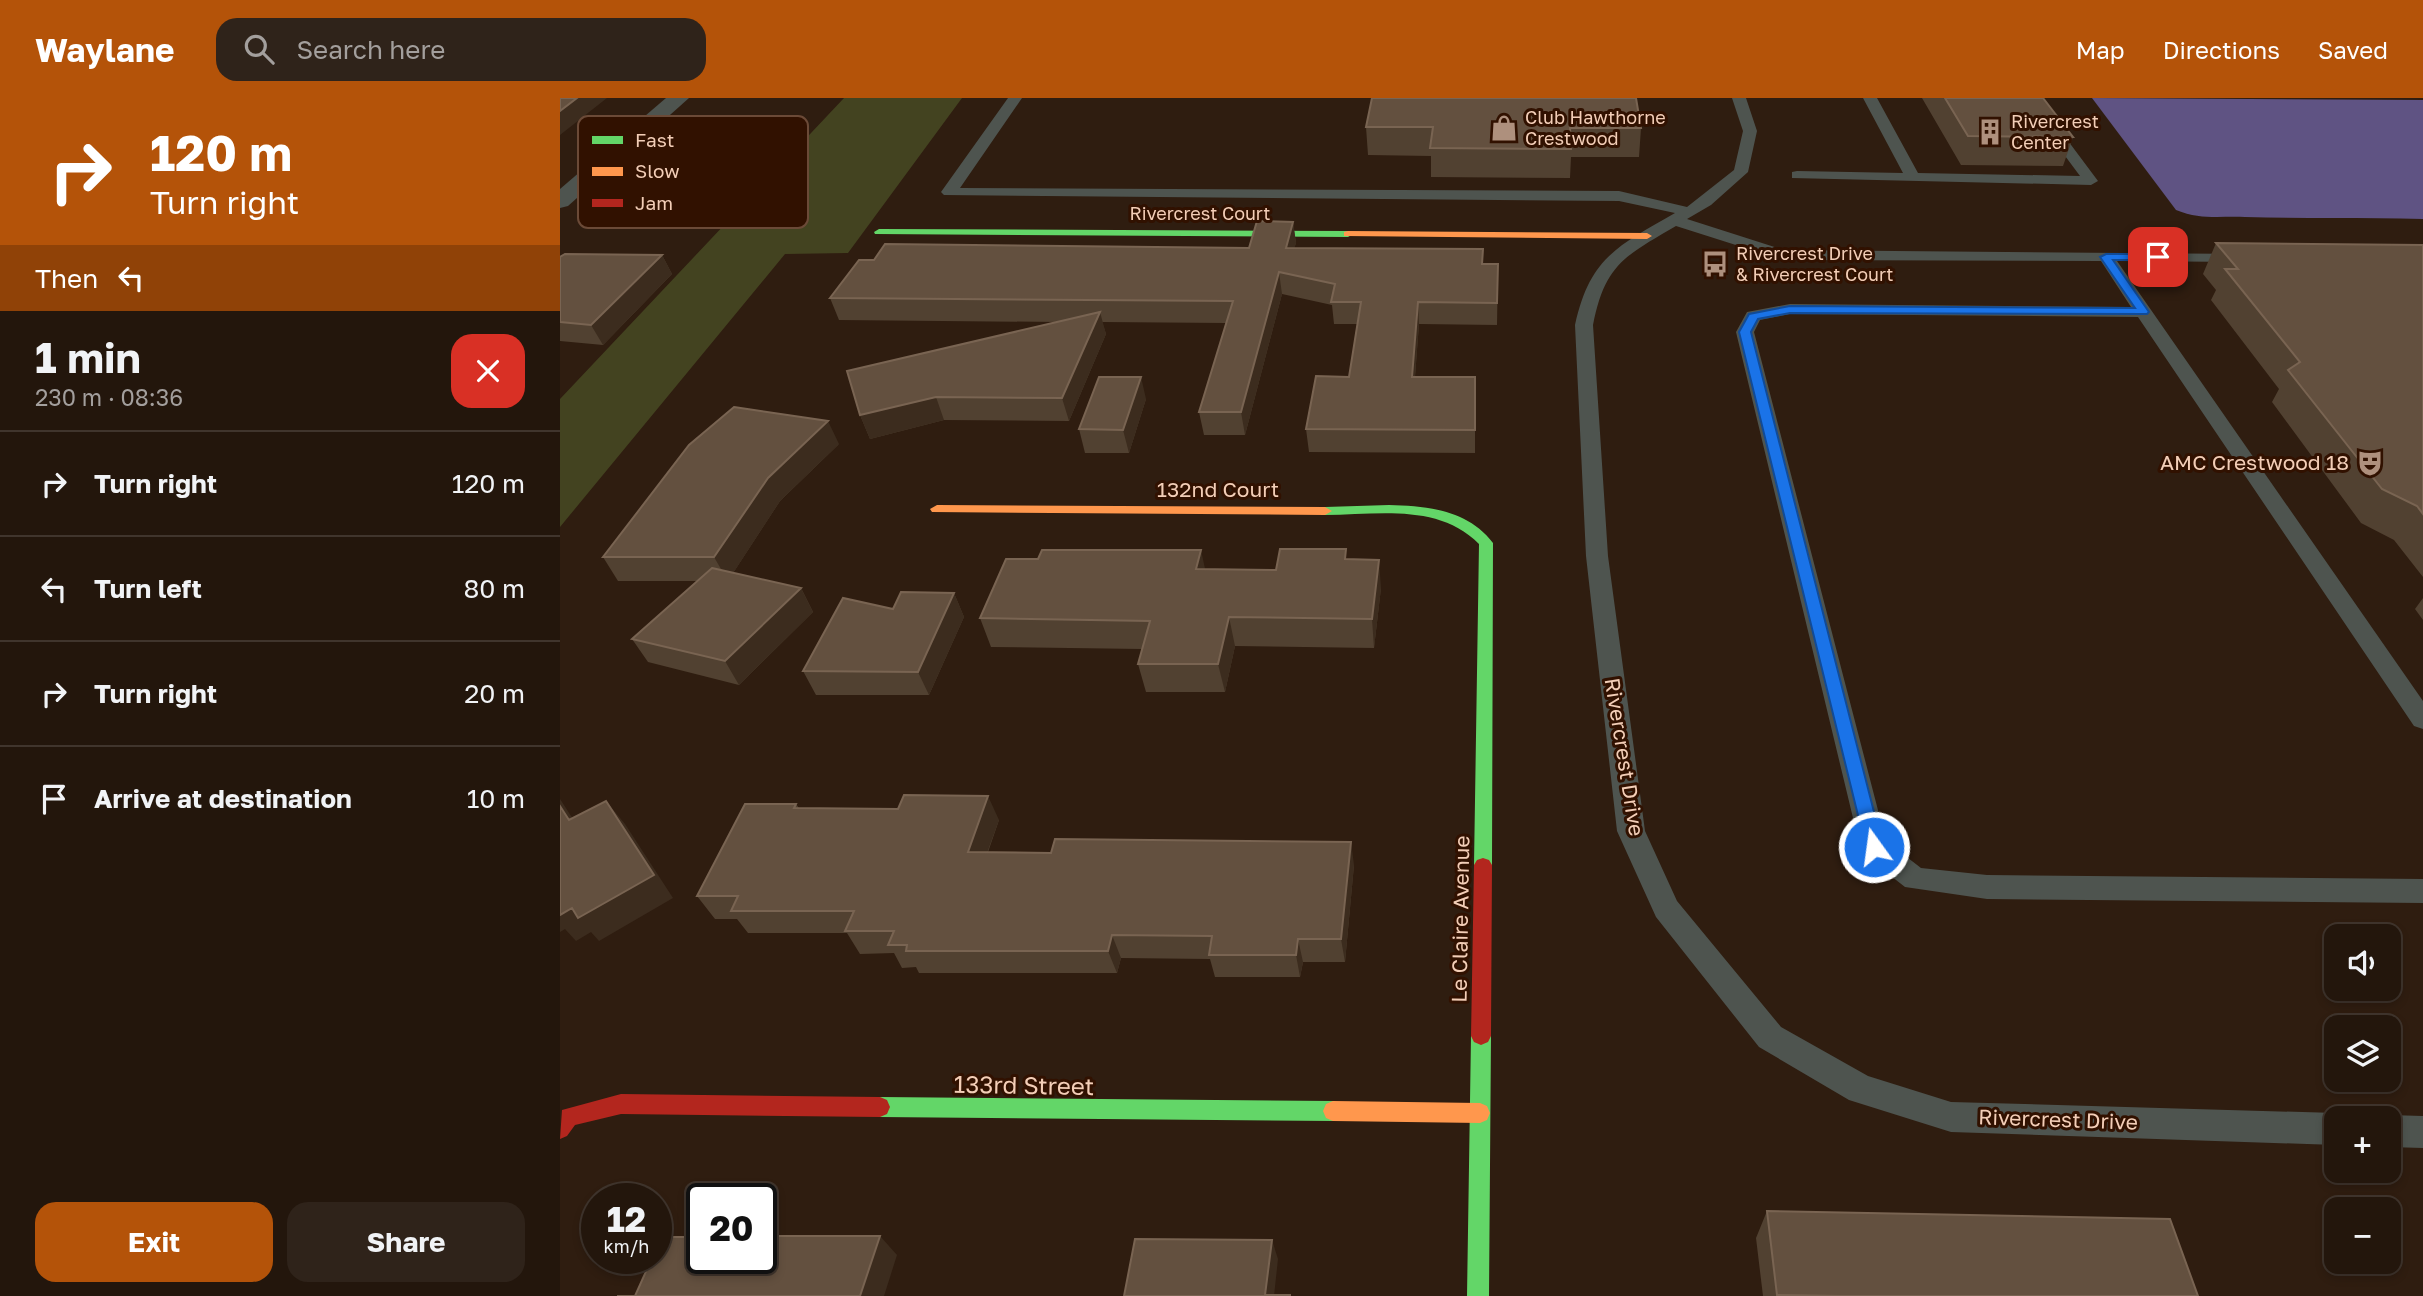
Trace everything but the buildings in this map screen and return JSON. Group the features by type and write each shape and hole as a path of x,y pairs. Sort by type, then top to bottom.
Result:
{"street":[{"path":"658,116 679,98"},
{"path":"560,201 578,185"},
{"name":"Rivercrest Court","path":"879,232 1647,236"},
{"name":"132nd Court","path":"937,509 1416,512 1447,514 1475,525 1486,543"},
{"name":"Le Claire Avenue","path":"1478,1296 1486,543"},
{"name":"133rd Street","path":"565,1123 621,1104 1480,1113"}],"lane":[{"path":"1015,98 949,192 1619,196 1682,216 1783,255 2257,257"},
{"name":"Rivercrest Drive","path":"1739,98 1750,131 1741,173 1682,216 1610,262 1591,292 1584,325 1597,556 1631,831 1666,909 1770,1037 1860,1089 1951,1117 2324,1129"},
{"path":"1870,98 1913,178"},
{"path":"1797,175 2091,181 2029,98"},
{"path":"2106,257 2423,720"},
{"path":"2143,312 1790,309 1753,316 1745,332 1874,847 1915,879 1987,887 2423,891"},
{"path":"2401,1131 2423,1132"}],"shaded area":[{"path":"844,98 962,98 848,253 785,254 560,527 560,399 721,228 808,228 808,136"},
{"path":"2092,98 2423,100 2423,219 2210,217 2176,210"}],"traffic: fast":[{"path":"879,232 1348,234"},
{"path":"1325,511 1389,509 1434,513 1471,528 1486,543 1483,865"},
{"path":"1478,1296 1481,1036"},
{"path":"880,1107 1333,1111"}],"traffic: slow":[{"path":"1348,234 1647,236"},
{"path":"937,509 1325,511"},
{"path":"1333,1111 1480,1113"}],"traffic: jam":[{"path":"1481,1036 1483,865"},
{"path":"560,1129 569,1117 621,1104 880,1107"}],"place":[{"name":"Club Hawthorne Crestwood","path":"1504,128"},
{"name":"Rivercrest Center","path":"1990,132"},
{"name":"Rivercrest Drive & Rivercrest Court","path":"1715,264"},
{"name":"AMC Crestwood 18","path":"2370,463"}],"route":[{"path":"1874,847 1745,332 1753,316 1790,309 2143,312 2106,257 2158,257"}]}
